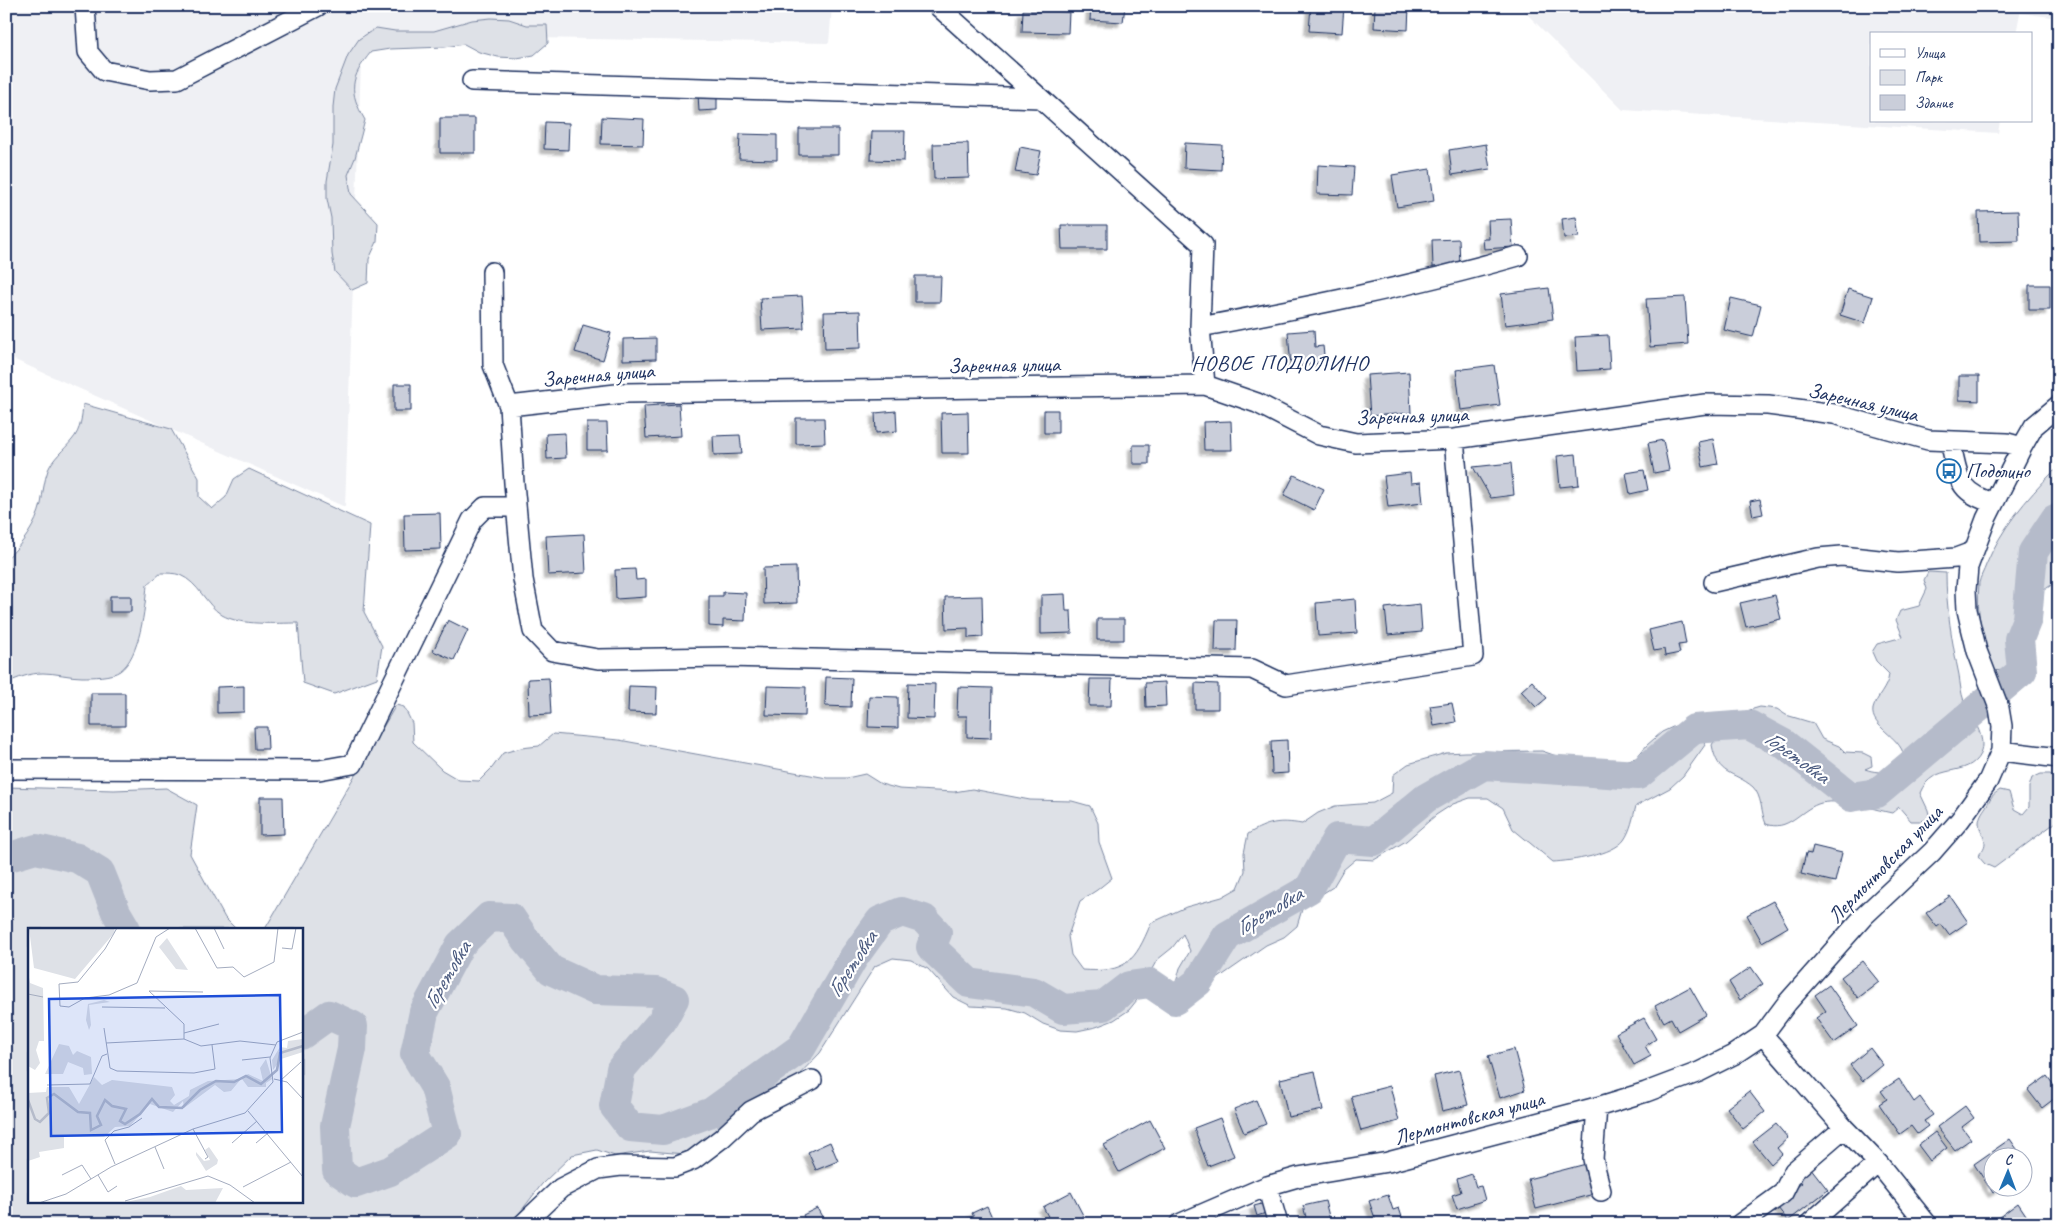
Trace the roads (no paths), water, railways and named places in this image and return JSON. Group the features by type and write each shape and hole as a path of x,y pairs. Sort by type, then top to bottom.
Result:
{"street":[{"path":"85,6 88,52 104,72 150,80 177,79 318,6"},
{"path":"938,6 1203,245 1200,327 1205,385"},
{"path":"472,82 1040,98"},
{"path":"1200,327 1306,308 1457,274 1518,256"},
{"path":"492,272 493,365 509,406 523,579 533,631 552,651 598,659 726,657 1252,670 1286,685 1473,656 1454,439"},
{"name":"Заречная улица","path":"509,406 625,393 1205,385 1257,403 1319,435 1356,444 1454,439 1714,404 1768,405 1834,414 1928,440 2007,442 2022,447"},
{"name":"Лермонтовская улица","path":"1179,1224 1267,1186 1298,1177 1388,1162 1597,1107 1646,1092 1699,1072 1733,1055 1763,1034 1787,1003 1865,915 1932,852 1960,820 1988,781 2001,751 2002,726 1999,708 1977,651 1967,610 1967,575 1972,552 2022,447 2034,426 2059,405"},
{"path":"1950,441 1960,481 1969,494 1994,503"},
{"path":"6,769 320,770 352,764 472,520 485,508 516,507"},
{"path":"1714,582 1818,558 1842,556 1898,562 1956,558 1972,552"},
{"path":"2001,751 2059,758"},
{"path":"1763,1034 1844,1128 1878,1163 1927,1224"},
{"path":"523,1224 561,1188 598,1169 621,1166 675,1167 694,1160 722,1138 751,1110 812,1080"},
{"path":"1597,1107 1593,1158 1601,1191"},
{"path":"1740,1224 1783,1193 1794,1171 1844,1128"},
{"path":"1809,1224 1878,1163"},
{"path":"1267,1186 1278,1224"}],"waterway":[{"name":"Горетовка","path":"302,1034 329,1015 353,1026 352,1049 335,1126 337,1170 356,1183 390,1171 447,1134 435,1087 415,1054 424,1012 460,945 489,917 511,918 525,939 551,970 595,990 656,992 674,999 662,1021 621,1069 614,1106 630,1127 663,1130 712,1112 801,1048 854,957 880,921 902,912 924,919 937,933 931,947 969,983 1034,992 1063,1009 1103,1006 1129,986 1150,983 1175,1000 1198,982 1227,936 1309,889 1337,838 1374,841 1426,798 1484,765 1638,775 1694,729 1749,725 1784,744 1851,797 1877,793 2022,671 2019,639 2027,619 2033,552 2055,519 2059,518"},
{"name":"Горетовка","path":"6,858 36,849 77,858 100,872 116,912 125,928"}],"place":[{"name":"Подолино","path":"1949,471"}],"district":[{"name":"НОВОЕ ПОДОЛИНО","path":"1280,363"}]}
